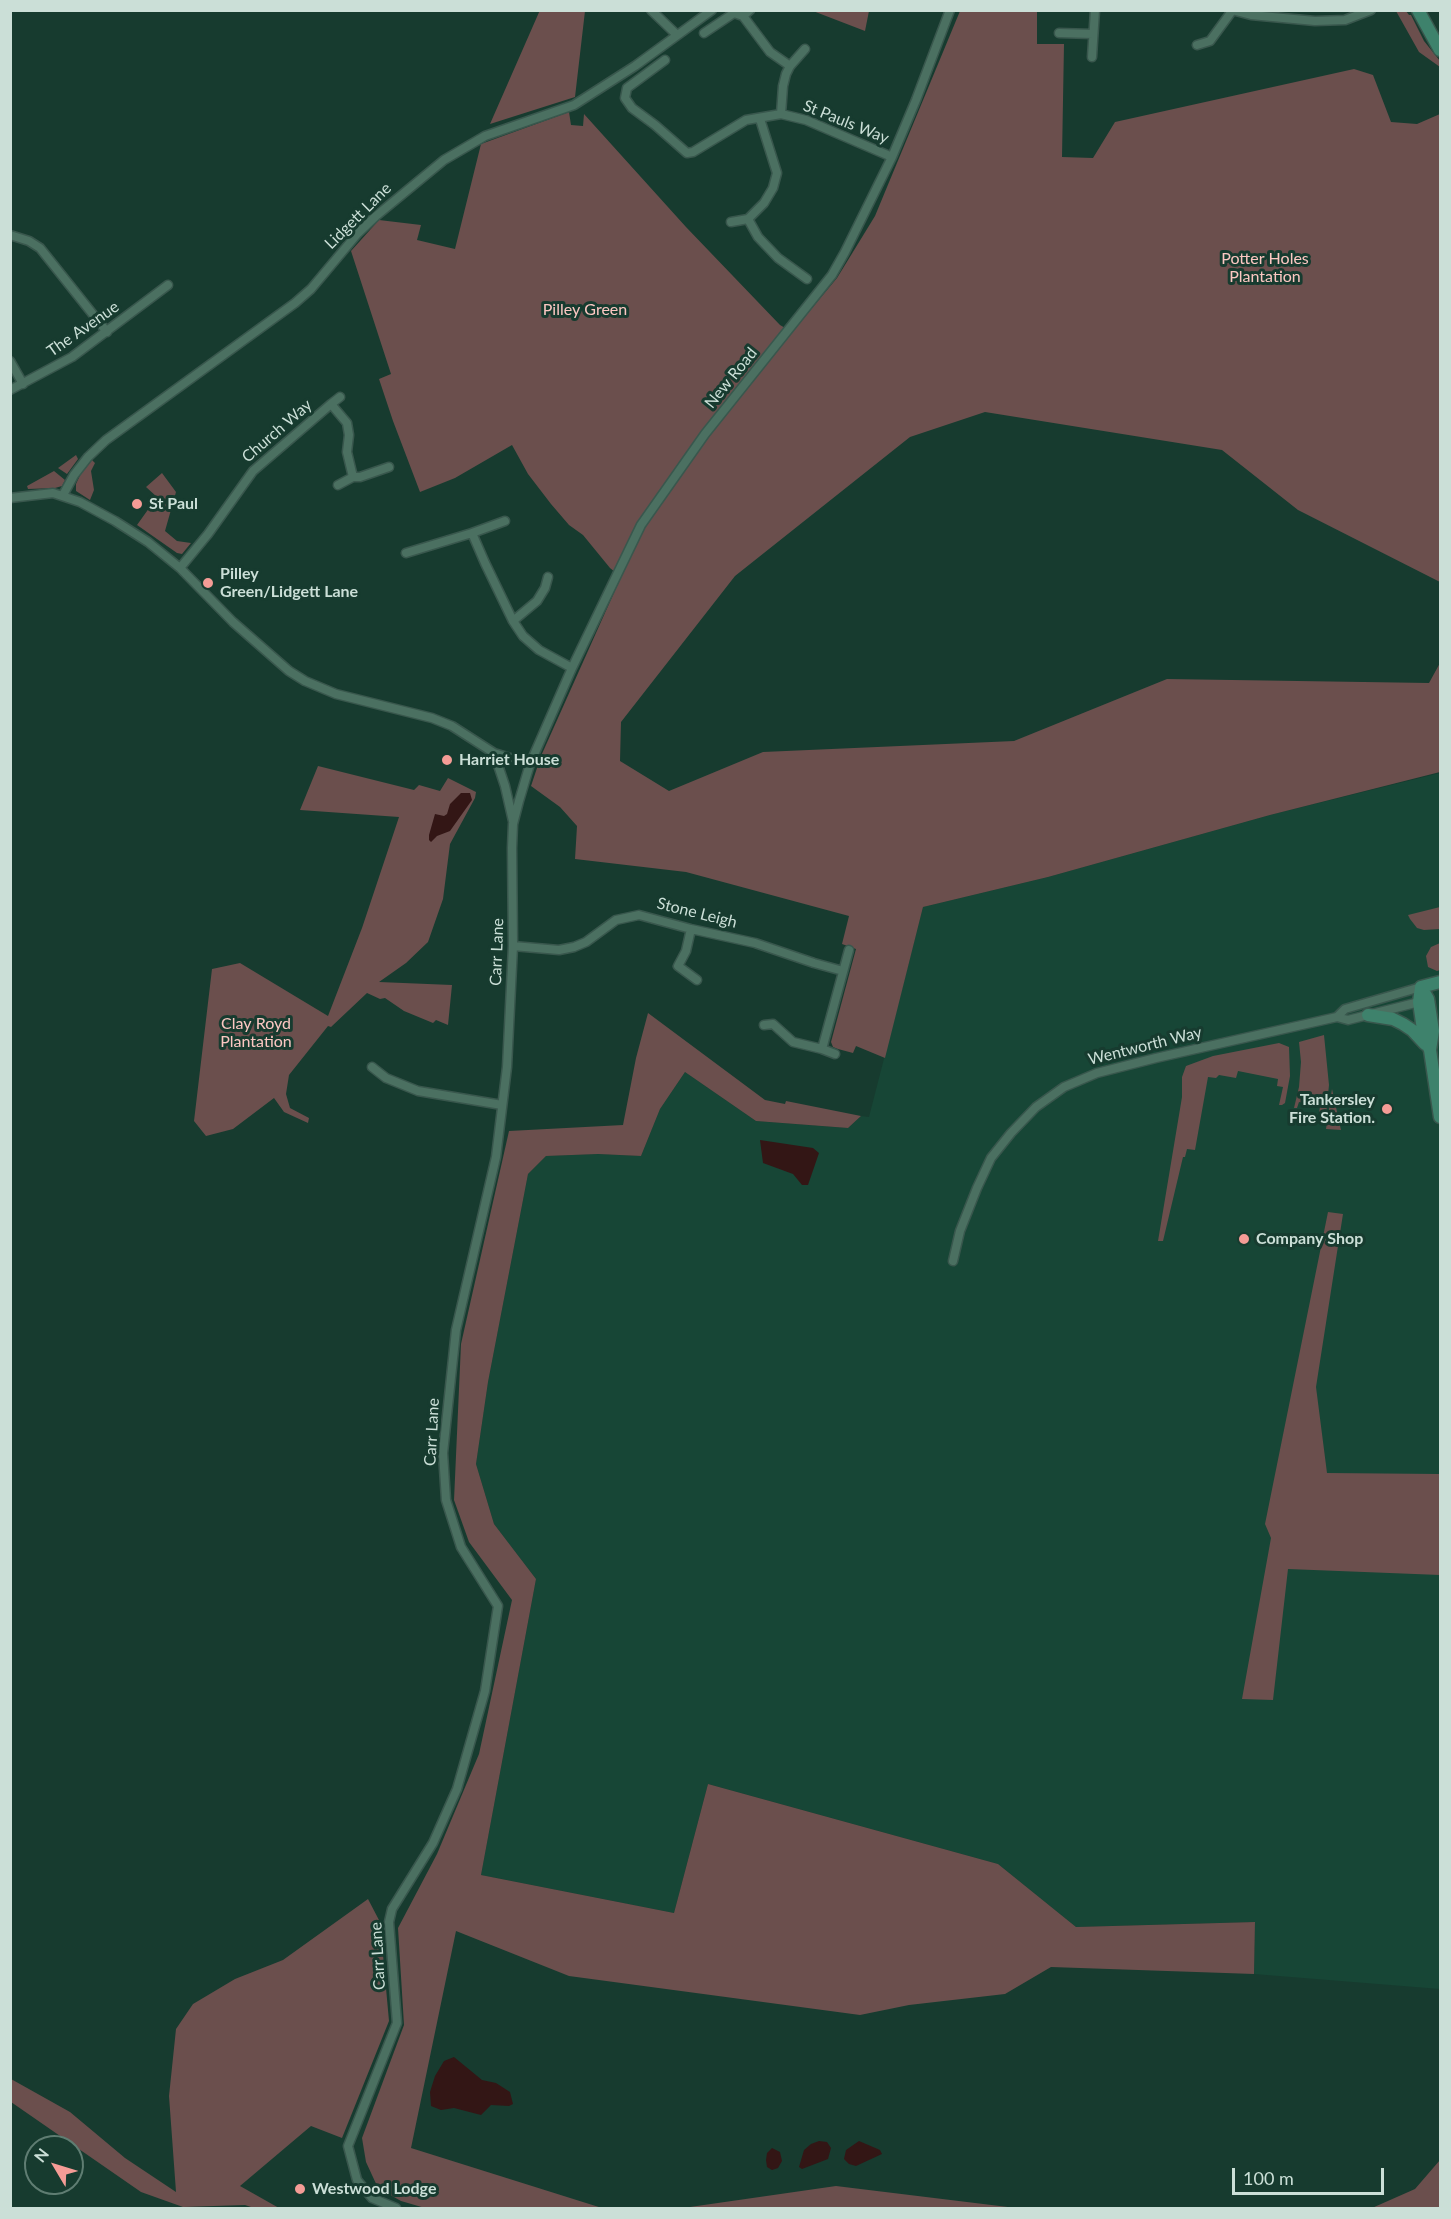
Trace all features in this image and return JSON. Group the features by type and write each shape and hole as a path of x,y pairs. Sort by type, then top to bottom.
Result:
{"street":[{"path":"651,10 677,35"},
{"name":"Lidgett Lane","path":"63,495 87,457 106,440 296,303 376,216 444,159 485,136 574,105 635,66 712,10"},
{"name":"New Road","path":"530,764 572,668 641,525 705,434 832,274 867,211 892,157 950,10"},
{"path":"1092,57 1095,10"},
{"path":"1197,45 1210,41 1232,11 1282,18 1335,21 1356,17 1371,10"},
{"path":"1418,10 1440,50"},
{"path":"704,33 734,14 746,13 770,52 790,66"},
{"path":"1059,33 1093,34"},
{"path":"782,114 783,86 790,66 805,49"},
{"name":"St Pauls Way","path":"665,60 627,88 625,98 632,108 687,153 693,152 746,120 782,114 806,120 892,157"},
{"path":"731,222 748,219 764,203 773,188 777,173 760,119"},
{"path":"748,219 758,237 778,258 807,279"},
{"path":"10,236 29,241 40,248 107,332"},
{"name":"The Avenue","path":"10,390 72,357 168,285"},
{"path":"10,361 23,384"},
{"name":"Church Way","path":"180,568 208,534 253,471 340,397"},
{"name":"Church Way","path":"332,404 347,423 350,435 347,452 353,477"},
{"path":"338,485 353,477 360,477 389,467"},
{"path":"10,498 53,493 63,495 115,521 148,542 180,568 233,622 288,671 305,681 336,694 432,718 452,726 494,753 530,764"},
{"path":"406,553 505,521"},
{"path":"472,533 513,621 523,636 539,650 572,668"},
{"path":"513,621 537,601 545,588 548,577"},
{"name":"Carr Lane","path":"396,2208 372,2198 357,2180 348,2146 397,2023 389,1922 392,1909 434,1843 457,1788 485,1691 498,1606 461,1547 446,1500 442,1453 456,1330 496,1156 507,1067 513,946 513,824 506,786 494,753"},
{"name":"Carr Lane","path":"513,824 530,764"},
{"name":"Stone Leigh","path":"513,946 559,950 574,947 586,942 616,920 633,916 652,917 691,929 755,943 843,971"},
{"path":"691,929 686,951 678,966 697,980"},
{"path":"822,1049 849,950"},
{"name":"Wentworth Way","path":"1337,1017 1345,1009 1440,982"},
{"path":"1421,987 1429,999 1433,1030 1430,1050"},
{"path":"1429,999 1424,1037 1430,1050 1440,1117"},
{"name":"Wentworth Way","path":"953,1261 960,1231 991,1158 1036,1107 1064,1087 1097,1073 1337,1017 1348,1020 1429,999"},
{"path":"1368,1015 1393,1019 1403,1024 1412,1030 1430,1050"},
{"path":"1433,1030 1440,1015"},
{"path":"764,1025 773,1024 794,1042 835,1054"},
{"path":"372,1067 386,1078 418,1091 502,1105"}],"shaded area":[{"path":"1440,773 1440,1989 1254,1974 1255,1922 1076,1927 998,1864 708,1784 674,1913 481,1875 536,1579 494,1524 476,1464 488,1382 528,1174 546,1156 598,1154 641,1156 660,1109 685,1072 756,1121 848,1128 861,1116 869,1117 923,907 1048,877 1270,815"},
{"path":"461,793 470,793 472,800 450,831 437,836 431,842 429,835 435,814 444,816 447,814 450,804"},
{"path":"760,1140 813,1148 819,1153 808,1185 802,1185 793,1174 763,1163"},
{"path":"454,2057 482,2080 496,2083 510,2092 513,2104 509,2106 491,2105 481,2115 454,2108 441,2110 431,2106 430,2092 435,2076 444,2061"},
{"path":"819,2141 827,2142 831,2148 828,2159 802,2169 799,2167 804,2150"},
{"path":"859,2141 880,2150 882,2154 856,2166 849,2164 844,2159 846,2150"},
{"path":"772,2148 780,2152 782,2161 778,2168 772,2170 767,2167 766,2160 767,2153"}],"green space":[{"path":"540,10 585,11 575,97 490,124"},
{"path":"813,11 869,11 865,31"},
{"path":"960,11 1037,11 1037,44 1064,44 1062,157 1093,158 1115,122 1354,69 1373,75 1391,122 1417,124 1440,114 1440,582 1298,510 1222,450 985,412 910,437 735,576 621,722 620,761 669,791 763,752 1014,741 1167,679 1429,683 1440,663 1440,772 1270,815 1048,877 923,907 885,1058 856,1046 853,1053 838,1049 833,1047 831,1042 856,949 842,944 849,916 686,872 575,859 577,826 560,807 531,786 541,756 621,577 551,504 528,474 512,445 455,478 420,492 379,379 391,374 351,251 379,220 421,225 417,240 455,249 481,144 569,112 571,125 583,126 584,114 686,227 780,325 792,332 837,278 875,216"},
{"path":"1396,11 1406,11 1411,15 1424,41 1440,61 1440,67 1419,52"},
{"path":"76,455 78,459 67,474 58,468"},
{"path":"92,460 95,463 91,471 94,490 90,500 76,491 76,484 82,471"},
{"path":"54,471 65,480 62,486 28,489 27,486"},
{"path":"162,473 176,492 165,531 177,541 191,543 182,554 177,553 137,525 157,497 146,487"},
{"name":"Clay Royd Plantation","path":"318,766 414,790 419,785 440,791 448,778 476,792 450,844 443,899 428,942 406,963 379,982 452,985 448,1025 436,1020 433,1023 404,1011 385,998 380,999 367,993 331,1027 328,1026 289,1075 286,1094 290,1108 309,1118 308,1123 284,1112 274,1098 233,1129 206,1136 194,1121 212,969 240,963 328,1016 362,928 399,817 300,810"},
{"path":"1440,907 1440,929 1417,928 1408,915"},
{"path":"1440,943 1440,970 1437,971 1428,967 1426,956 1431,947"},
{"path":"648,1013 765,1100 785,1104 786,1101 861,1116 848,1128 756,1121 685,1072 660,1109 641,1156 598,1154 546,1156 528,1174 488,1382 476,1464 494,1524 536,1579 481,1875 674,1913 708,1784 998,1864 1076,1927 1255,1922 1254,1974 1051,1967 1005,1994 909,2005 860,2015 569,1976 456,1931 411,2148 602,2208 425,2208 401,2201 378,2188 366,2162 362,2138 404,2025 398,1928 437,1854 479,1754 512,1600 469,1542 454,1500 461,1344 509,1131 623,1125 636,1058"},
{"path":"1324,1035 1329,1085 1326,1115 1319,1114 1320,1106 1299,1102 1297,1108 1294,1108 1301,1062 1299,1042"},
{"path":"1279,1043 1289,1047 1290,1076 1285,1103 1282,1105 1279,1105 1283,1087 1277,1086 1278,1079 1238,1071 1236,1078 1219,1075 1216,1078 1208,1077 1195,1150 1187,1149 1183,1157 1163,1241 1158,1241 1182,1097 1182,1077 1186,1066 1213,1056"},
{"path":"1332,1089 1341,1130 1326,1129"},
{"path":"1328,1212 1343,1214 1316,1387 1327,1473 1440,1474 1440,1575 1288,1569 1273,1700 1242,1699 1271,1538 1265,1524"},
{"path":"368,1899 380,1922 389,2021 342,2138 311,2126 240,2186 279,2208 254,2208 245,2205 183,2207 141,2192 84,2153 84,2135 59,2135 11,2102 11,2079 70,2112 125,2158 176,2192 169,2096 176,2029 193,2004 235,1979 283,1960"},
{"path":"1440,2160 1440,2208 1372,2208 1415,2189"},
{"path":"836,2186 1016,2208 683,2208"}],"place":[{"name":"St Paul","path":"137,504"},
{"name":"Pilley Green/Lidgett Lane","path":"208,583"},
{"name":"Harriet House","path":"447,760"},
{"name":"Tankersley Fire Station.","path":"1387,1109"},
{"name":"Company Shop","path":"1244,1239"},
{"name":"Westwood Lodge","path":"300,2189"}],"park label":[{"name":"Potter Holes Plantation","path":"1265,268"},
{"name":"Pilley Green","path":"585,310"}]}
